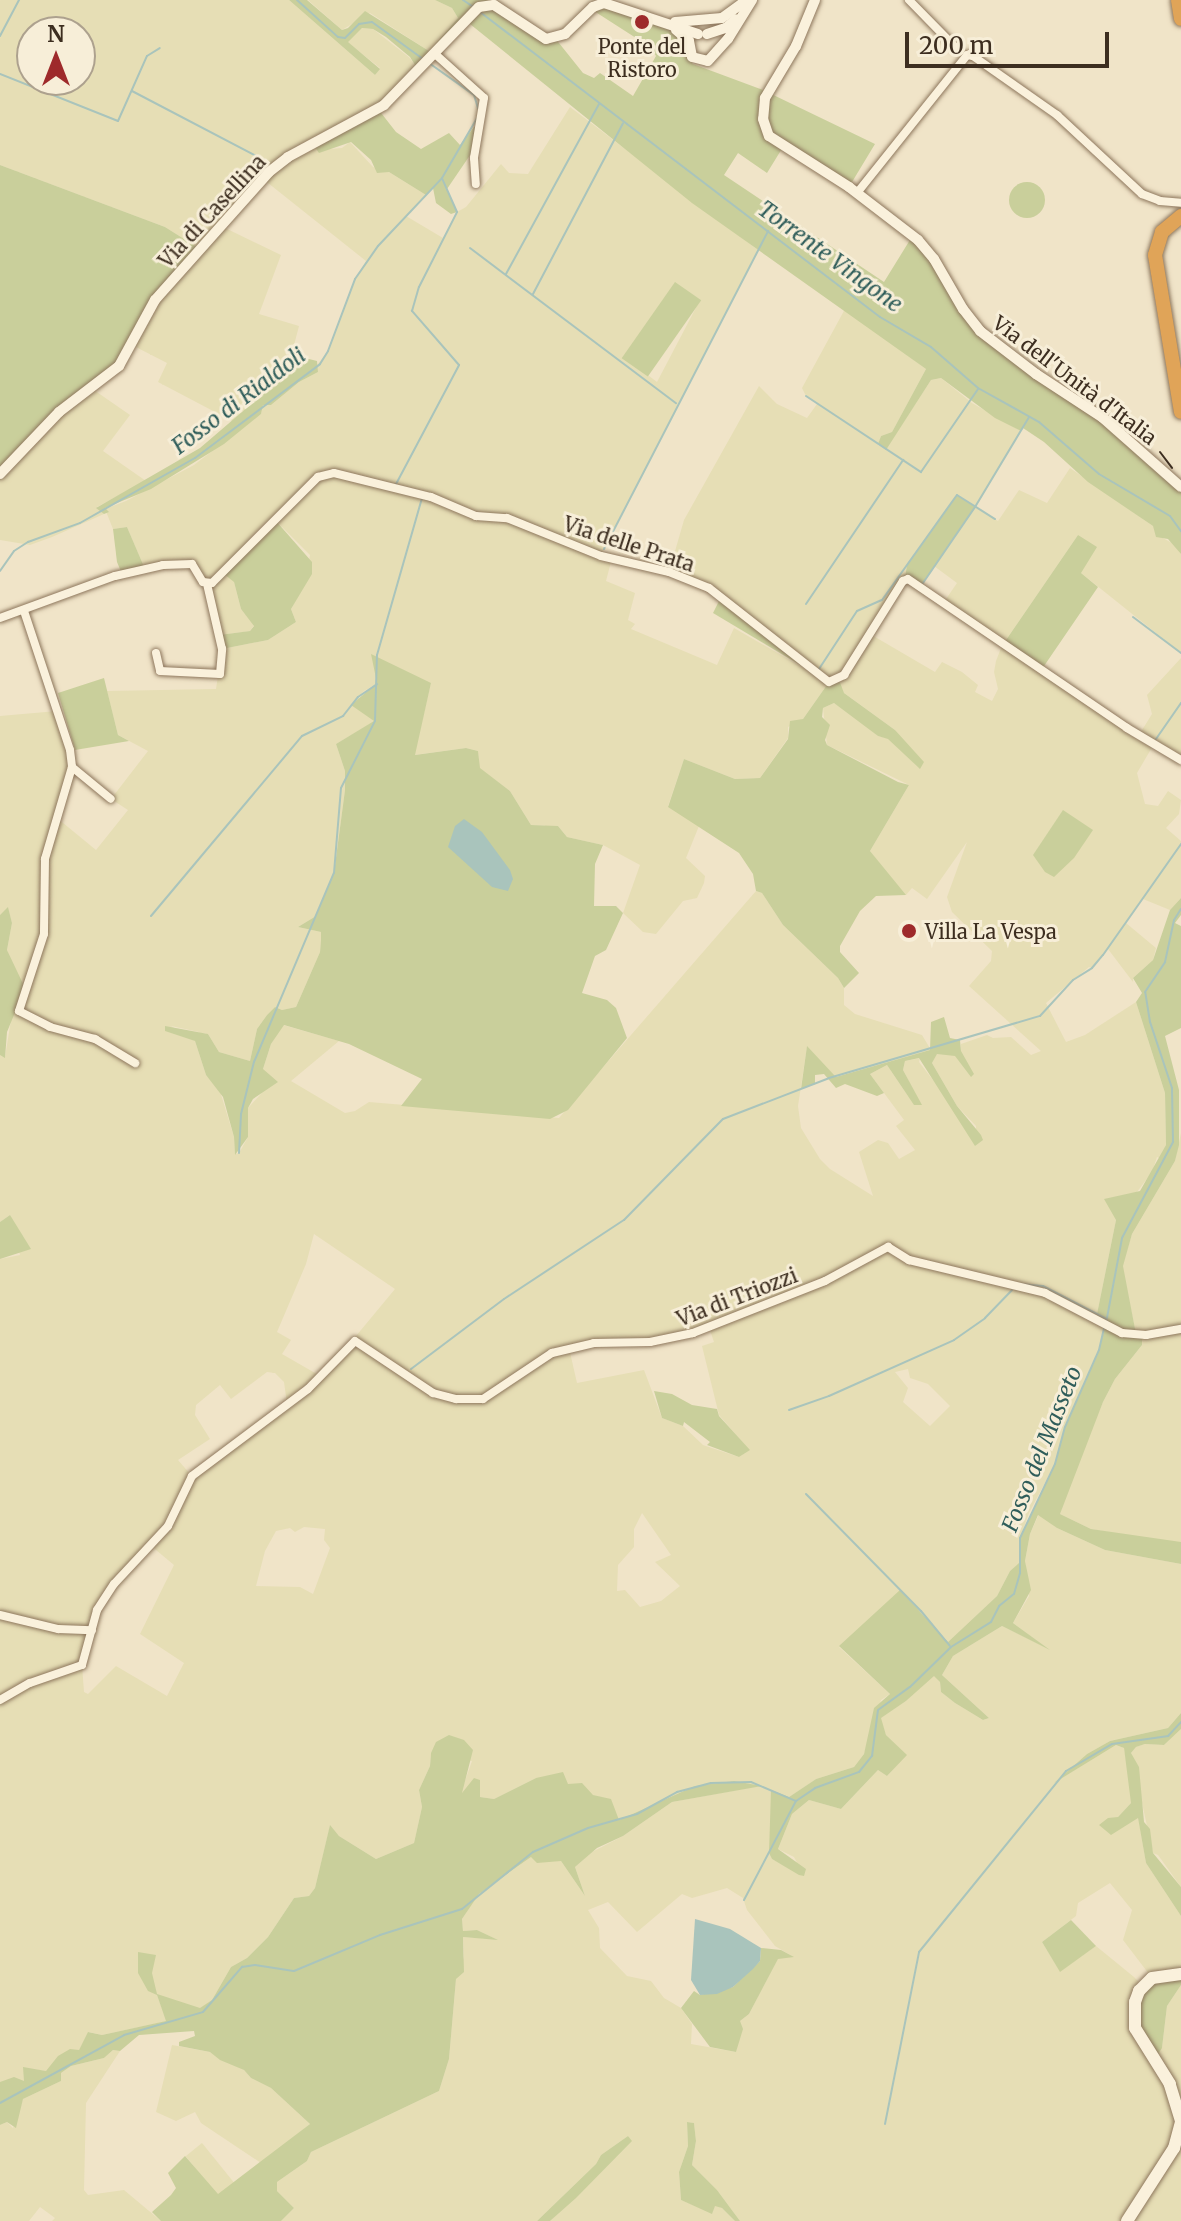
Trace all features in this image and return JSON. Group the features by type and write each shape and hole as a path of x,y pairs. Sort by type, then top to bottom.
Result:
{"highway":[{"path":"1178,0 1181,19"},
{"path":"1181,216 1162,232 1155,255 1181,412"}],"main road":[{"path":"1127,2221 1174,2148 1181,2121 1170,2084 1135,2028 1135,2002 1146,1982 1163,1974 1181,1974"}],"street":[{"name":"Via di Casellina","path":"649,20 713,20 729,14 748,0"},
{"path":"698,36 730,26 748,0"},
{"path":"715,54 748,0"},
{"path":"815,0 796,46 767,94 764,124 779,145 857,193 964,55 973,56 1057,115 1142,194 1160,201 1181,203"},
{"path":"909,0 955,47"},
{"name":"Via di Casellina","path":"0,474 59,412 119,366 155,300 269,172 288,157 384,105 469,15 484,5 494,5 536,34 551,39 565,34 601,2 698,36 689,53 695,60 708,61 715,54"},
{"path":"698,36 715,42 715,54"},
{"path":"430,58 484,98 474,158 476,184"},
{"name":"Via dell'Unità d'Italia","path":"857,193 926,247 980,331 1041,378 1110,423 1181,487"},
{"name":"Via delle Prata","path":"207,584 224,574 318,477 334,473 431,497 476,516 507,518 601,556 669,572 709,588 829,682 844,675 903,581 908,579 1127,728 1181,760"},
{"path":"0,618 115,576 163,565 192,564 207,584 222,649 220,674 160,671 156,653"},
{"path":"24,611 70,750 72,767 45,859 44,934 19,1011 50,1027 95,1039 135,1063"},
{"path":"72,767 111,799"},
{"name":"Via di Triozzi","path":"0,1700 30,1683 82,1665 97,1610 114,1584 168,1526 192,1476 308,1389 355,1341 433,1393 456,1399 483,1399 552,1353 594,1343 650,1342 693,1333 825,1281 888,1247 909,1260 1045,1293 1122,1333 1146,1335 1181,1329"},
{"path":"0,1615 58,1629 92,1630"}],"shaded area":[{"path":"0,0 289,0 375,75 380,68 347,42 362,28 373,29 410,58 418,70 330,149 342,148 350,142 373,167 389,172 426,195 406,216 443,238 457,212 466,207 501,164 509,173 528,174 570,107 758,250 601,555 612,558 606,581 635,593 628,620 635,624 631,629 717,665 734,628 814,674 709,588 669,572 684,520 759,386 777,404 807,418 817,404 806,396 802,388 845,309 926,369 892,432 881,436 878,445 886,449 931,380 941,378 972,403 1021,431 976,507 998,521 1019,490 1047,503 1070,468 1153,526 1159,536 1174,544 1181,554 1181,653 1081,573 1078,535 1004,643 1139,735 1152,714 1147,695 1181,658 1181,760 1154,744 1137,773 1145,804 1158,806 1168,791 1181,800 1179,814 1166,828 1181,841 1181,898 1170,910 1143,899 1126,923 1156,948 1153,960 1133,978 1133,982 1108,949 1092,968 1089,967 1046,1003 1066,1042 1085,1035 1136,1002 1165,1093 1166,1145 1161,1159 1157,1157 1152,1172 1116,1220 1096,1319 1105,1327 1099,1350 1065,1427 1055,1464 1029,1513 1020,1538 1020,1563 1010,1571 997,1596 947,1643 921,1611 839,1647 890,1694 881,1700 864,1754 854,1767 816,1779 789,1797 771,1791 772,1837 769,1853 772,1859 804,1876 794,1857 778,1849 792,1814 809,1800 841,1809 878,1770 887,1776 906,1755 886,1735 880,1718 906,1701 934,1675 940,1682 941,1692 955,1703 983,1720 989,1718 942,1675 953,1656 1002,1626 1045,1647 1013,1623 1029,1596 1025,1561 1030,1534 1039,1514 1057,1528 1105,1550 1181,1564 1181,1713 1168,1728 1110,1741 1087,1754 1055,1782 1116,1745 1124,1748 1132,1796 1131,1803 1118,1817 1138,1817 1146,1863 1181,1916 1181,1974 1152,1978 1123,1940 1132,1910 1110,1883 1078,1903 1076,1916 1042,1942 1060,1971 1096,1946 1134,1977 1143,1986 1162,2048 1167,2006 1181,1985 1181,2221 740,2221 717,2190 692,2165 696,2141 694,2123 687,2122 688,2146 679,2172 681,2200 712,2213 715,2205 735,2221 550,2221 631,2141 628,2136 601,2155 596,2164 537,2221 281,2221 294,2208 277,2191 277,2182 307,2161 311,2152 439,2091 449,2059 456,1979 464,1957 463,1937 495,1939 477,1930 463,1931 462,1919 477,1896 531,1857 561,1861 585,1896 575,1867 592,1852 623,1836 672,1802 759,1786 734,1781 695,1786 619,1820 611,1806 593,1795 568,1784 536,1778 494,1799 480,1797 480,1780 460,1795 472,1761 431,1753 430,1766 419,1790 422,1807 414,1843 376,1859 339,1836 330,1826 315,1888 309,1896 294,1898 268,1937 247,1958 231,1967 212,2000 200,2009 157,1995 167,2021 102,2035 89,2032 79,2050 46,2071 24,2068 27,2077 24,2081 0,2082 0,1259 20,1255 10,1215 0,1222 0,1055 5,1057 11,1020 13,965 7,950 12,923 8,908 0,915 0,716 57,711 72,767 57,818 96,850 128,810 111,799 148,751 118,735 107,691 216,689 222,649 268,640 296,622 291,609 306,579 310,555 276,521 234,582 241,609 254,625 250,631 219,635 208,584 194,566 145,569 127,527 113,529 105,509 194,465 261,414 263,405 271,405 299,382 318,372 317,365 328,351 355,279 366,261 263,179 221,226 281,255 259,314 299,326 293,349 300,365 234,422 158,382 167,363 132,345 148,311 200,249 165,227 0,165","holes":["675,283 700,300 657,382 632,363","957,495 975,507 934,566 957,583 944,602 1003,643 994,672 998,689 992,701 975,692 978,685 962,672 942,662 935,672 870,634","829,682 895,730 919,768 888,738 878,736 853,714 834,703 823,708 827,745 909,785 870,851 901,892 906,895 912,888 927,899 967,842 947,897 952,912 992,951 991,961 969,986 1041,1051 1031,1055 1011,1037 993,1038 987,1035 961,1044 961,1051 937,1053 932,1063 957,1106 976,1126 976,1146 954,1107 919,1062 920,1058 905,1061 903,1070 921,1105 908,1096 887,1065 870,1074 904,1120 896,1126 915,1150 899,1159 888,1143 878,1140 859,1152 873,1196 830,1169 820,1159 801,1128 798,1106 807,1047 836,1077 931,1050 922,1035 855,1014 844,1005 844,988 838,978 783,925 762,893 756,891 559,1118 369,1102 345,1113 291,1081 339,1041 283,1025 271,1044 263,1069 268,1086 248,1108 248,1137 239,1153 235,1154 234,1137 219,1088 206,1075 195,1041 171,1026 208,1034 219,1052 250,1061 257,1029 267,1015 275,1007 282,1010 296,1007 320,952 321,940 321,932 298,927 316,916 334,873 345,790 345,771 336,744 375,721 358,697 364,691 378,683 431,683 414,755 466,748 478,751 479,768 510,791 531,825 558,826 567,837 603,845 640,865 623,913 643,932 656,934 683,901 697,898 704,883 705,876 686,858 699,826 668,806 684,759 735,779 760,778 788,738 788,727 803,719","314,1234 395,1289 322,1377 282,1354 291,1340 277,1332 306,1264","709,1327 714,1342 702,1346 719,1415 749,1450 739,1457 703,1445 683,1426 662,1418 644,1370 577,1383 569,1348 671,1339","908,1369 910,1378 928,1384 950,1406 930,1426 903,1402 908,1388 895,1372","267,1372 275,1373 284,1382 287,1404 191,1475 178,1460 210,1439 195,1415 196,1405 220,1385 231,1399","642,1513 671,1555 655,1562 680,1586 661,1601 640,1607 625,1590 617,1591 618,1565 634,1547 634,1529","304,1527 325,1529 324,1540 330,1548 313,1594 300,1587 256,1586 265,1551 276,1531 290,1528 295,1532","150,1545 174,1565 140,1634 184,1663 167,1696 116,1666 88,1694 84,1692 82,1665 97,1610","727,1888 743,1898 747,1910 775,1946 792,1956 778,1958 749,2014 740,2021 736,2052 691,2044 692,2024 681,2008 664,1998 651,1981 627,1976 600,1948 599,1928 588,1910 608,1902 637,1932 682,1894 692,1898"]},
{"path":"308,0 435,0 452,8 458,18 429,51 370,13 342,30"},
{"path":"91,388 130,415 103,451 146,481 97,507 104,514 52,537 30,545 0,540 0,474"},
{"path":"1181,1133 1181,1542 1174,1544 1091,1529 1060,1514 1070,1479 1103,1402 1115,1379 1142,1345 1136,1334 1122,1266 1132,1234 1175,1161"},
{"path":"1181,1729 1181,1887 1158,1855 1153,1853 1131,1753 1145,1744 1164,1745"},
{"path":"172,2045 210,2052 244,2070 251,2078 271,2088 310,2124 261,2163 201,2123 195,2112 176,2121 156,2112"},
{"path":"113,2050 120,2051 86,2103 84,2190 88,2195 124,2190 161,2221 52,2221 55,2218 40,2207 29,2221 0,2221 0,2125 7,2122 13,2128 23,2099 61,2081 61,2073 71,2066 104,2058"},
{"path":"202,2143 234,2183 218,2196 186,2156"}],"green space":[{"path":"289,0 307,0 342,30 365,11 429,51 458,18 452,8 435,0 488,0 486,3 536,34 555,38 583,73 594,78 600,73 633,96 656,56 650,47 594,11 598,5 667,25 683,40 685,55 693,64 763,90 875,144 849,187 783,147 767,173 738,153 724,175 884,282 913,235 972,322 1078,400 1181,487 1181,554 1168,539 1156,537 1153,526 1088,482 1044,442 1023,428 1021,431 995,418 941,378 931,380 886,450 878,444 881,436 892,432 926,369 692,203 465,20 418,70 410,57 386,37 373,29 362,28 348,42 380,69 375,75"},
{"path":"378,109 396,132 421,149 449,133 460,145 474,127 481,130 479,142 447,189 457,212 451,214 436,203 433,188 426,195 389,172 377,173 371,160 351,142 319,153 313,144"},
{"path":"0,165 165,227 200,249 169,282 127,355 75,398 0,474"},
{"path":"1027,182 1040,187 1045,200 1040,213 1027,218 1014,213 1009,200 1014,187"},
{"path":"675,282 701,300 648,377 622,358"},
{"path":"305,358 317,361 318,372 299,382 271,405 263,405 261,414 224,444 151,489 105,508 109,512 104,514 96,508 200,448"},
{"path":"957,495 975,507 923,583 920,586 905,579 907,565"},
{"path":"276,521 312,562 312,574 291,609 296,622 268,640 222,649 219,635 250,631 254,626 241,609 234,582 224,574"},
{"path":"127,527 145,569 122,574 117,562 113,529"},
{"path":"1078,535 1097,547 1081,573 1098,587 1042,669 1004,643"},
{"path":"721,597 820,677 713,613"},
{"path":"371,654 431,683 415,755 466,748 478,751 480,768 510,791 531,825 558,826 567,837 603,845 595,864 594,906 616,906 623,913 606,950 595,956 582,993 607,1000 616,1008 627,1038 568,1110 550,1119 401,1106 422,1079 349,1044 284,1025 271,1044 263,1069 278,1082 253,1099 248,1108 248,1137 235,1155 234,1137 223,1097 206,1075 195,1041 165,1031 165,1026 208,1034 219,1052 250,1061 257,1029 267,1015 275,1007 282,1010 296,1007 320,952 321,940 321,932 298,927 316,916 334,873 345,790 345,771 336,744 374,721 351,705 377,683"},
{"path":"104,678 118,735 129,741 75,750 58,693"},
{"path":"839,680 844,693 895,730 924,762 920,769 888,739 878,736 834,703 823,708 822,717 830,725 825,740 827,745 909,785 870,851 906,895 876,896 860,911 840,946 840,952 859,973 844,988 838,978 783,925 762,893 756,891 753,874 739,853 668,807 684,759 735,779 760,778 788,739 790,721 803,719 829,682"},
{"path":"1063,810 1093,830 1074,858 1054,877 1045,872 1033,855"},
{"path":"1181,898 1181,915 1175,923 1181,926 1181,1028 1165,1036 1179,1090 1179,1145 1175,1161 1132,1234 1123,1266 1136,1334 1142,1335 1142,1345 1115,1379 1103,1402 1060,1514 1091,1529 1181,1542 1181,1564 1105,1550 1057,1528 1038,1515 1030,1534 1025,1561 1031,1590 1013,1623 1050,1650 1002,1626 953,1656 942,1675 989,1718 983,1720 955,1703 941,1692 940,1682 934,1676 881,1718 886,1735 907,1755 887,1776 878,1770 841,1809 809,1800 792,1814 778,1849 806,1869 804,1876 799,1875 772,1859 769,1853 771,1790 789,1797 816,1779 854,1767 864,1754 874,1708 890,1694 839,1646 900,1590 948,1642 997,1596 1010,1571 1019,1563 1020,1538 1055,1464 1065,1427 1099,1350 1105,1327 1096,1319 1116,1220 1104,1199 1140,1191 1166,1145 1165,1093 1136,1002 1142,993 1133,978 1153,960 1170,910"},
{"path":"8,907 12,923 7,950 25,988 7,1032 5,1058 0,1055 0,915"},
{"path":"944,1017 950,1038 960,1040 961,1051 974,1074 971,1077 955,1056 937,1054 932,1063 957,1106 981,1135 983,1140 975,1146 919,1058 905,1061 903,1070 922,1105 914,1105 887,1065 870,1074 884,1093 877,1096 845,1084 836,1088 824,1074 815,1075 815,1084 801,1089 807,1046 836,1077 930,1050 931,1022"},
{"path":"10,1215 31,1249 0,1259 0,1222"},
{"path":"654,1391 672,1394 692,1405 717,1409 719,1416 750,1450 739,1457 707,1445 710,1442 684,1422 683,1426 662,1418"},
{"path":"1181,1713 1181,1729 1164,1745 1145,1744 1131,1753 1139,1767 1144,1822 1150,1829 1153,1853 1181,1887 1181,1916 1146,1863 1138,1818 1111,1835 1099,1825 1108,1818 1118,1817 1131,1803 1124,1748 1116,1745 1054,1783 1087,1754 1110,1741 1168,1728"},
{"path":"449,1735 464,1740 473,1750 462,1793 474,1778 480,1780 480,1797 494,1799 536,1778 563,1772 568,1784 582,1783 593,1795 611,1799 619,1820 695,1786 734,1781 762,1786 672,1802 623,1836 597,1848 575,1867 585,1896 561,1861 537,1863 531,1857 479,1894 462,1919 463,1931 477,1930 498,1940 463,1937 464,1972 456,1979 449,2059 439,2091 311,2152 307,2161 277,2182 277,2191 294,2208 281,2221 161,2221 152,2212 176,2188 168,2173 185,2156 218,2194 310,2124 271,2088 251,2078 244,2070 210,2052 179,2046 179,2042 195,2036 194,2031 139,2035 120,2051 113,2050 104,2058 71,2066 61,2073 61,2081 23,2099 16,2128 7,2122 0,2125 0,2082 14,2077 24,2081 23,2067 46,2071 58,2056 70,2049 79,2050 88,2032 102,2035 166,2021 157,1995 148,1991 138,1973 138,1952 156,1955 152,1973 157,1994 200,2008 212,2000 231,1967 247,1958 268,1937 294,1898 309,1896 315,1888 330,1825 339,1836 376,1859 414,1843 422,1807 419,1790 436,1742"},
{"path":"1071,1920 1096,1946 1060,1972 1042,1942"},
{"path":"761,1948 781,1950 794,1957 778,1959 749,2014 740,2021 743,2029 736,2052 710,2047 681,2008 694,1991 700,1995 733,1987 760,1961"},
{"path":"1181,1974 1181,1985 1167,2006 1162,2048 1154,2060 1135,2028 1146,1982"},
{"path":"687,2122 694,2123 696,2141 692,2165 717,2190 740,2221 735,2221 722,2208 715,2206 712,2214 681,2200 679,2172 688,2146"},
{"path":"628,2136 632,2141 576,2198 550,2221 537,2221 596,2164 601,2155"}],"water":[{"path":"464,819 482,832 510,870 513,879 508,891 492,887 448,847 455,826"},
{"path":"695,1919 730,1929 761,1948 760,1961 753,1969 733,1987 717,1994 700,1995 691,1980"}],"waterway":[{"path":"0,36 19,0"},
{"name":"Fosso di Rialdoli","path":"297,0 338,37 345,38 359,24 372,22 423,59"},
{"name":"Torrente Vingone","path":"463,0 472,6"},
{"name":"Torrente Vingone","path":"480,12 880,317 931,347 978,388 1039,422 1099,474 1170,516 1181,531"},
{"path":"0,74 118,121 147,56 160,48"},
{"name":"Fosso di Rialdoli","path":"429,63 474,95 478,108"},
{"path":"132,91 266,161"},
{"path":"506,274 599,104"},
{"name":"Fosso di Rialdoli","path":"0,571 14,551 28,542 80,523 195,458 320,364 328,351 355,279 378,246 442,178 477,118"},
{"path":"533,294 623,123"},
{"path":"395,486 459,365 412,311 419,287 457,212 442,178"},
{"path":"604,549 768,231"},
{"path":"470,248 676,403"},
{"path":"806,396 921,472 978,389"},
{"path":"923,583 975,507 1029,417"},
{"path":"806,604 903,460"},
{"path":"819,669 857,611 882,600 957,495 995,519"},
{"path":"239,1153 241,1114 254,1062 334,873 341,788 375,721 377,655 422,498"},
{"path":"1133,617 1181,653"},
{"path":"151,916 302,736 343,716 358,697 377,684"},
{"path":"1156,739 1181,703"},
{"path":"411,1369 504,1299 624,1220 723,1119 829,1078 1040,1016 1073,980 1092,968 1103,955 1181,844"},
{"name":"Fosso del Masseto","path":"1106,1323 1122,1238 1173,1142 1172,1088 1150,1022 1145,992 1165,962 1174,920 1181,909"},
{"path":"1020,1284 1043,1286 1105,1318"},
{"path":"789,1410 829,1396 954,1340 985,1318 1012,1290"},
{"name":"Fosso del Masseto","path":"744,1900 796,1801 815,1788 859,1772 872,1756 878,1710 910,1687 951,1647 991,1622 999,1606 1014,1594 1020,1573 1020,1538 1055,1464 1065,1427 1099,1350 1104,1329"},
{"path":"806,1494 921,1611 950,1646"},
{"path":"885,2124 919,1952 1066,1771 1112,1744 1168,1736 1181,1722"},
{"name":"Fosso del Masseto","path":"0,2103 124,2035 203,2012 242,1967 255,1965 294,1971 380,1935 462,1909 533,1852 588,1828 637,1814 677,1792 711,1783 751,1782 796,1801"}],"tram line":[{"path":"1116,416 1133,427"},
{"path":"1160,452 1172,468"}],"place":[{"name":"Ponte del Ristoro","path":"642,22"},
{"name":"Villa La Vespa","path":"909,931"}]}
